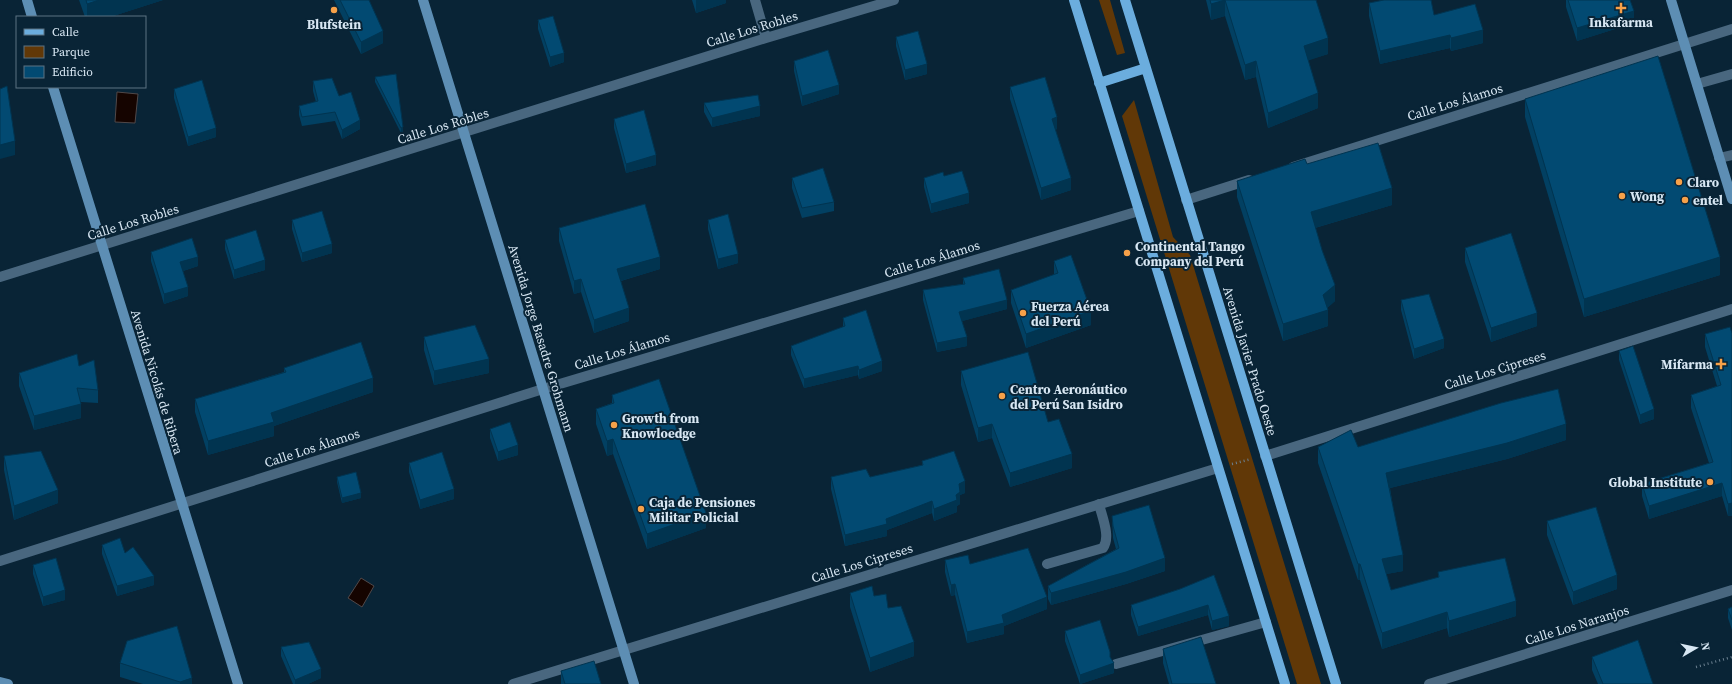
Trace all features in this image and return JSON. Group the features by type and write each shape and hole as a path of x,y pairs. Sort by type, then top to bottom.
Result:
{"main road":[{"path":"1074,0 1285,684"},
{"name":"Avenida Javier Prado Oeste","path":"1125,0 1336,684"},
{"path":"1099,83 1146,68"}],"street":[{"path":"27,0 32,16"},
{"name":"Avenida Jorge Basadre Grohmann","path":"423,0 634,684"},
{"path":"755,0 766,38"},
{"name":"Calle Los Robles","path":"0,277 766,38 894,0"},
{"path":"1672,0 1684,44 1732,199"},
{"name":"Calle Los Álamos","path":"1285,169 1732,29"},
{"path":"1697,84 1732,74"},
{"name":"Avenida Nicolás de Ribera","path":"53,88 101,246 238,684"},
{"path":"1720,158 1732,155"},
{"path":"1186,200 1262,176"},
{"name":"Calle Los Álamos","path":"0,561 542,389 1139,211"},
{"name":"Calle Los Cipreses","path":"1265,456 1732,309"},
{"name":"Calle Los Cipreses","path":"513,684 1218,468"},
{"path":"1047,564 1103,548 1106,543 1106,537 1099,504"},
{"name":"Calle Los Naranjos","path":"1430,684 1732,590"},
{"path":"1116,664 1266,622"},
{"path":"0,682 8,684"}],"path":[{"path":"1218,468 1265,456"},
{"path":"1696,667 1732,657"}],"green space":[{"path":"1099,0 1110,0 1125,53 1117,55"},
{"path":"1134,100 1173,237 1190,255 1321,684 1297,684 1122,116"}],"shaded area":[{"path":"117,92 138,94 135,123 115,122"},
{"path":"361,578 374,586 362,607 348,598"}],"building":[{"path":"86,0 99,0 87,4"},
{"path":"340,0 369,0 383,31 361,42"},
{"path":"1210,0 1225,0 1211,4"},
{"path":"1225,0 1316,0 1328,38 1304,46 1318,93 1268,113 1256,61 1245,65"},
{"path":"1384,0 1431,0 1434,15 1475,4 1483,30 1451,38 1450,35 1380,51 1369,3"},
{"path":"1568,0 1630,0 1634,11 1577,28"},
{"path":"553,16 564,53 550,57 538,20"},
{"path":"918,31 927,64 905,70 896,37"},
{"path":"828,50 839,85 802,96 794,61"},
{"name":"Wong","path":"1658,56 1720,257 1584,299 1525,99"},
{"path":"396,74 403,127 401,128 375,77"},
{"path":"1045,77 1057,117 1052,119 1071,178 1041,188 1010,87"},
{"path":"332,78 339,96 351,92 360,120 342,130 335,112 302,117 299,106 318,101 313,81"},
{"path":"202,80 216,128 188,137 174,89"},
{"path":"7,86 15,141 0,145 0,89"},
{"path":"758,95 760,106 712,118 704,103"},
{"path":"644,110 656,155 626,164 614,119"},
{"path":"1378,143 1392,188 1311,212 1322,250 1335,285 1323,295 1328,310 1283,324 1237,181 1305,159 1307,164"},
{"path":"823,168 834,202 802,208 792,178"},
{"path":"962,171 969,193 931,204 924,178 943,172 944,176"},
{"path":"645,204 660,257 617,269 629,308 594,320 581,279 574,281 559,228"},
{"path":"322,211 332,244 302,253 292,220"},
{"path":"728,214 738,254 718,259 708,220"},
{"path":"256,230 265,260 234,270 225,240"},
{"path":"1511,233 1537,313 1491,328 1465,248"},
{"path":"192,238 198,257 180,262 188,287 164,294 151,252"},
{"path":"1071,255 1091,311 1026,334 1011,290 1058,273 1054,261"},
{"path":"999,269 1007,300 959,312 967,337 937,343 923,290 965,284 963,278"},
{"path":"1429,294 1444,339 1414,349 1401,300"},
{"path":"866,310 882,361 859,370 858,366 804,379 791,346 845,326 843,318"},
{"path":"475,325 489,359 434,371 424,337"},
{"path":"1730,327 1732,333 1732,503 1728,504 1722,483 1649,506 1642,484 1713,462 1691,395 1721,385 1705,334"},
{"path":"361,342 373,378 271,413 274,422 208,441 195,399 286,372 284,368"},
{"path":"1633,346 1654,409 1640,415 1619,351"},
{"path":"1028,352 1048,422 1059,419 1072,454 1010,473 992,424 978,428 961,371"},
{"path":"77,354 79,366 94,360 98,390 77,388 81,404 34,416 19,373"},
{"path":"659,379 706,513 647,534 613,439 607,441 596,409 614,403 612,395"},
{"path":"1558,389 1566,424 1507,443 1386,473 1403,555 1382,559 1391,590 1439,577 1438,572 1505,558 1516,601 1449,621 1447,612 1382,633 1360,564 1358,564 1318,447 1351,430 1358,447 1501,403"},
{"path":"510,422 518,445 498,452 490,429"},
{"path":"41,451 58,490 14,506 4,456"},
{"path":"954,451 965,481 959,484 960,492 956,495 957,500 934,509 932,501 886,519 887,524 845,535 831,477 866,469 870,477 923,465 922,461"},
{"path":"442,452 454,489 420,500 409,463"},
{"path":"356,472 361,493 342,498 337,477"},
{"path":"1149,505 1165,558 1126,572 1051,593 1048,586 1119,548 1112,516"},
{"path":"1596,507 1617,575 1573,592 1547,521"},
{"path":"120,538 125,553 133,547 154,576 117,586 102,545"},
{"path":"1028,548 1047,597 1002,615 1004,623 967,632 955,584 951,585 945,560 968,555 970,564"},
{"path":"56,558 65,590 43,597 33,565"},
{"path":"1214,575 1229,616 1212,621 1208,605 1138,627 1131,605 1180,589"},
{"path":"872,586 874,596 886,594 888,608 901,606 914,642 870,658 850,593"},
{"path":"1732,607 1732,620 1728,609"},
{"path":"1100,620 1110,652 1110,657 1114,663 1080,675 1065,631"},
{"path":"177,626 192,678 180,682 120,663 127,641"},
{"path":"1201,637 1216,684 1172,684 1163,649"},
{"path":"1638,640 1653,684 1603,684 1592,657"},
{"path":"309,642 321,669 295,680 281,647"},
{"path":"594,661 601,684 565,684 561,671"}],"place":[{"name":"Inkafarma","path":"1621,8"},
{"name":"Blufstein","path":"334,10"},
{"name":"Claro","path":"1679,182"},
{"name":"Wong","path":"1622,196"},
{"name":"entel","path":"1685,200"},
{"name":"Continental Tango Company del Perú","path":"1127,253"},
{"name":"Fuerza Aérea del Perú","path":"1023,313"},
{"name":"Mifarma","path":"1721,364"},
{"name":"Centro Aeronáutico del Perú San Isidro","path":"1002,396"},
{"name":"Growth from Knowloedge","path":"614,425"},
{"name":"Global Institute","path":"1710,482"},
{"name":"Caja de Pensiones Militar Policial","path":"641,509"}]}
